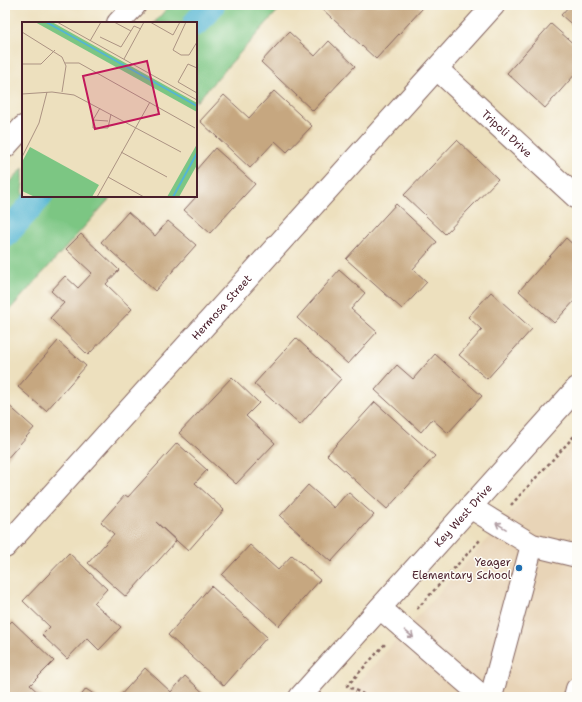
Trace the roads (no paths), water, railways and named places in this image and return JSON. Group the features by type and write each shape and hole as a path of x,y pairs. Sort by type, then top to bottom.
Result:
{"street":[{"path":"119,22 134,5"},
{"name":"Hermosa Street","path":"5,547 494,5"},
{"name":"Tripoli Drive","path":"437,68 577,198"},
{"path":"5,147 22,128"},
{"name":"Key West Drive","path":"300,697 577,388"},
{"path":"470,507 532,545 577,556"},
{"path":"491,697 532,545"},
{"path":"380,608 483,697"},
{"path":"575,697 577,689"}],"waterway":[{"path":"197,22 212,5"},
{"path":"5,235 39,197"}],"place":[{"name":"Yeager Elementary School","path":"519,568"}]}
